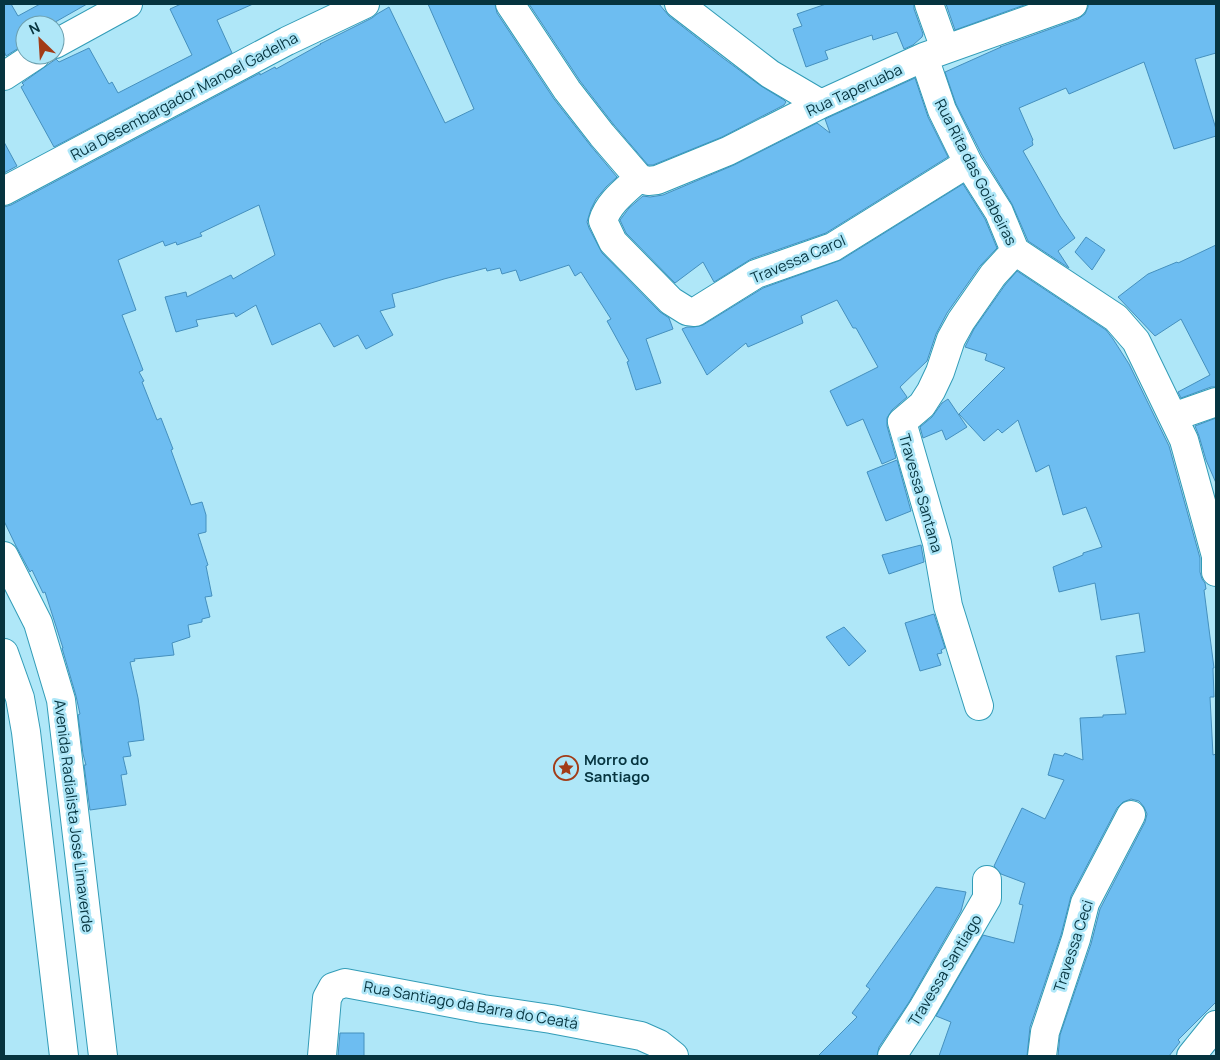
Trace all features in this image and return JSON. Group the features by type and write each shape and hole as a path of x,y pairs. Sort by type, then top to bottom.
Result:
{"street":[{"path":"65,39 128,4"},
{"name":"Rua Desembargador Manoel Gadelha","path":"4,191 287,41 365,4"},
{"path":"510,4 567,90 639,178"},
{"path":"680,4 770,74 820,104"},
{"name":"Rua Rita das Goiabeiras","path":"929,4 942,110 968,163 999,212 1015,251 1116,318 1136,341 1184,440 1216,556 1216,572"},
{"name":"Rua Taperuaba","path":"639,178 648,181 657,180 728,151 820,104 935,53 1073,4"},
{"path":"4,76 21,65"},
{"name":"Travessa Carol","path":"639,178 610,206 604,214 603,221 613,242 671,301 686,311 696,312 756,274 832,247 968,163"},
{"name":"Travessa Santana","path":"978,706 948,606 937,544 902,422 922,405 940,372 950,339 993,275 1015,251"},
{"path":"1173,417 1216,402"},
{"name":"Avenida Radialista José Limaverde","path":"4,556 38,623 61,700 103,1056"},
{"path":"4,653 20,698 26,732 64,1056"},
{"name":"Travessa Ceci","path":"1042,1056 1045,1032 1076,939 1085,903 1131,815"},
{"name":"Travessa Santiago","path":"892,1056 987,898 987,880"},
{"name":"Rua Santiago da Barra do Ceatá","path":"322,1056 327,998 333,987 345,983 641,1036 659,1044 674,1056"},
{"path":"1191,1056 1216,1025"}],"building":[{"path":"4,4 11,4 17,15 15,15 15,50 6,56 4,51"},
{"path":"40,4 87,4 65,16 20,15"},
{"path":"181,4 253,4 217,20 232,53 54,147 21,87 24,85 22,83 48,65 65,65 65,59 89,48 109,84 112,82 118,93 192,55 170,9"},
{"path":"428,4 495,4 497,13 554,99 617,177 596,199 587,222 602,253 660,312 669,318 673,329 646,339 661,383 636,390 627,362 629,361 607,321 611,319 581,272 575,276 569,265 520,281 516,270 502,274 500,268 487,271 486,268 392,294 395,307 380,311 393,335 366,349 358,335 334,347 320,323 272,345 256,305 236,317 234,313 196,320 198,326 176,332 165,297 186,292 187,297 231,275 233,279 275,255 259,205 200,233 202,236 177,245 176,242 165,246 163,241 118,260 136,310 122,315 143,370 139,372 144,381 142,382 157,420 161,418 191,505 202,502 206,515 206,532 198,534 208,565 206,566 212,596 205,597 210,617 202,619 202,622 188,625 190,637 172,643 174,655 134,659 135,661 130,662 138,698 144,740 128,742 131,756 123,757 127,774 121,775 126,805 90,810 84,765 86,765 78,715 80,714 63,648 45,592 43,593 32,570 30,572 4,521 4,207 260,73 260,75 275,67 276,69 389,7 445,123 474,109"},
{"path":"529,4 659,4 669,16 723,58 786,102 784,105 722,137 653,165 648,165 580,81"},
{"path":"826,4 914,4 923,34 913,45 904,49 897,32 873,40 872,35 825,51 828,59 806,67 793,29 802,26 797,14"},
{"path":"946,4 1027,4 955,30"},
{"path":"1088,4 1216,4 1216,53 1195,59 1216,129 1216,136 1174,149 1144,62 1069,94 1066,88 1019,108 1033,140 1033,145 1023,151 1060,216 1075,238 1058,251 1069,268 1028,241 1012,204 982,155 956,104 945,72 1000,47 1078,19 1085,14"},
{"path":"915,78 928,117 948,157 826,233 751,259 714,282 703,262 675,283 626,233 620,220 629,208 643,196 663,195 734,165 817,123 830,133 825,119"},
{"path":"4,142 17,166 4,173"},
{"path":"963,184 985,219 997,248 980,266 947,313 936,334 927,361 900,387 907,397 892,410 887,418 887,426 896,458 882,464 863,419 847,426 830,391 878,367 856,328 853,328 837,300 801,316 803,323 748,347 746,343 707,375 682,329 703,325 763,288 841,260"},
{"path":"1086,237 1105,250 1092,270 1075,252"},
{"path":"1216,245 1216,387 1181,398 1178,392 1210,375 1181,319 1155,336 1118,297 1148,274 1178,263"},
{"path":"1017,271 1106,330 1129,364 1169,446 1200,558 1200,572 1205,583 1206,589 1204,590 1214,668 1214,697 1210,697 1213,755 1216,754 1216,1002 1178,1040 1180,1042 1169,1056 1058,1056 1060,1035 1091,944 1100,909 1145,822 1147,814 1144,807 1139,801 1131,799 1123,802 1117,808 1071,896 1061,935 1030,1027 1027,1056 939,1056 951,1022 936,1016 983,935 1014,943 1023,905 1019,904 1025,883 1001,874 994,866 1022,808 1045,819 1064,780 1048,775 1054,754 1063,756 1065,753 1083,760 1080,718 1126,714 1116,656 1145,652 1139,613 1101,620 1095,583 1059,592 1053,567 1083,555 1083,553 1102,547 1086,507 1063,515 1049,465 1036,472 1018,420 1002,433 998,429 984,441 959,414 1005,368 985,360 987,354 965,347 974,329"},
{"path":"948,399 967,427 946,440 942,430 923,438 920,427"},
{"path":"1216,418 1216,483 1195,426"},
{"path":"897,460 911,511 886,521 867,472"},
{"path":"921,545 924,562 889,574 882,555"},
{"path":"934,614 945,648 941,650 942,653 937,654 941,665 920,671 905,623"},
{"path":"844,627 866,651 849,666 826,637"},
{"path":"936,887 966,892 961,911 909,1002 879,1047 877,1056 818,1056 857,1017 852,1013 870,989 866,986"},
{"path":"340,1033 364,1033 364,1056 338,1056"}],"place":[{"name":"Morro do Santiago","path":"566,768"}]}
